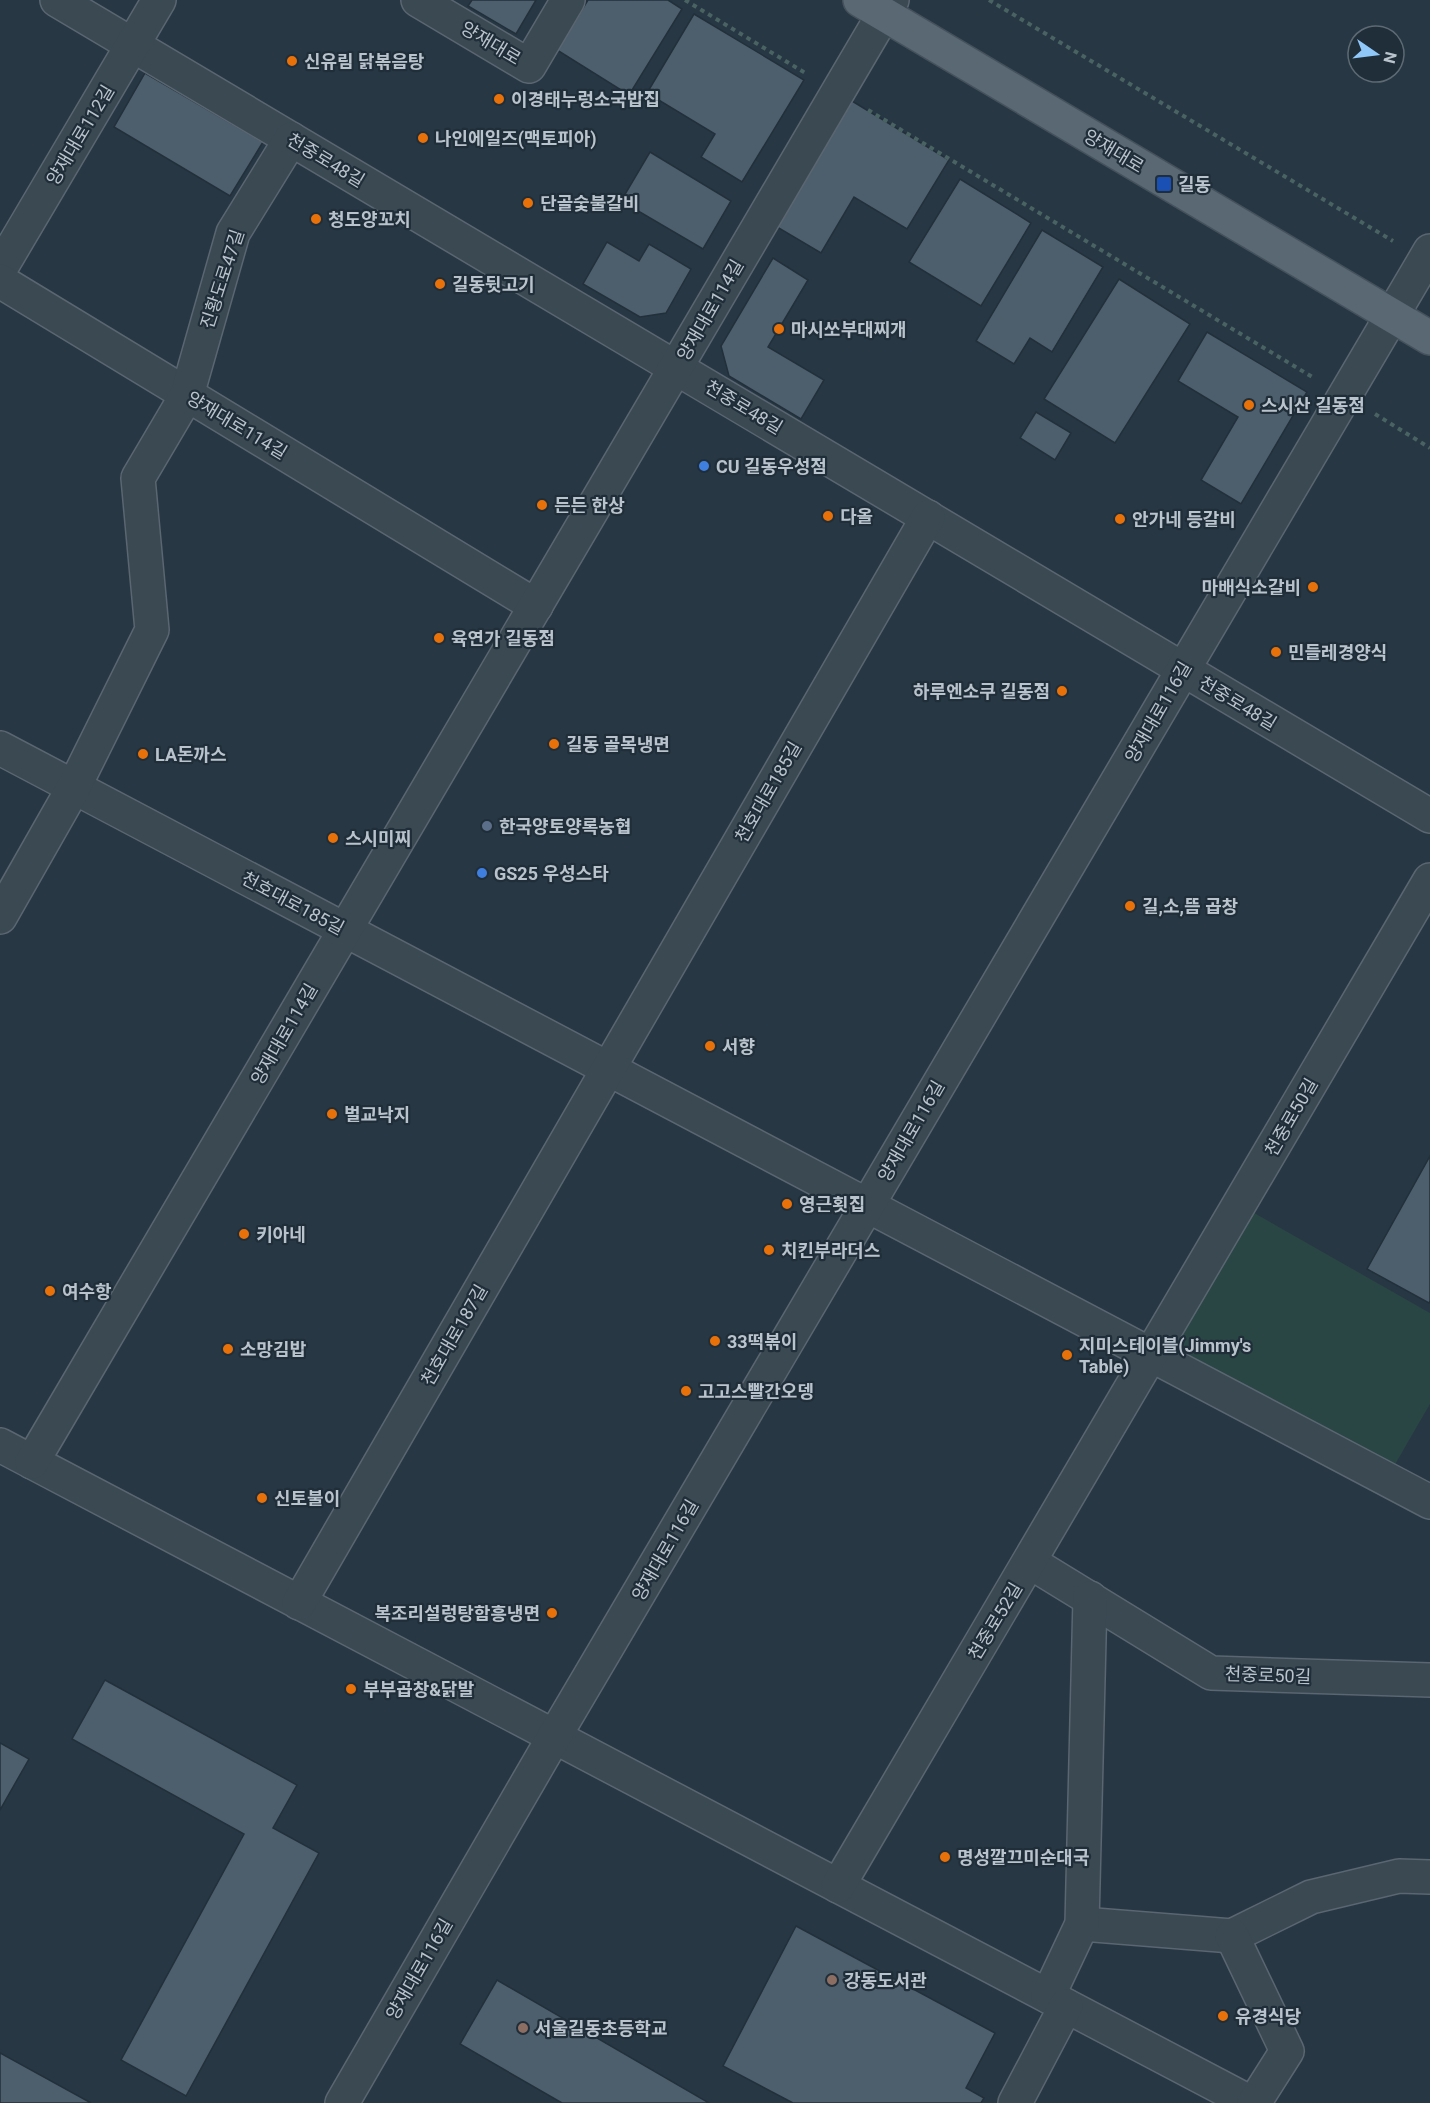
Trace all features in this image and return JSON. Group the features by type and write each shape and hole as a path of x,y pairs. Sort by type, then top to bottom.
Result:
{"main road":[{"name":"양재대로","path":"879,5 1430,338"}],"street":[{"name":"천중로48길","path":"57,0 1430,816"},
{"name":"양재대로112길","path":"0,270 159,0"},
{"name":"양재대로","path":"418,0 529,66 568,0"},
{"name":"양재대로114길","path":"32,1462 838,92 879,5"},
{"name":"진황도로47길","path":"187,395 233,233 291,139"},
{"name":"양재대로116길","path":"342,2103 554,1737 1427,255"},
{"name":"양재대로114길","path":"0,281 536,606"},
{"path":"0,917 74,787 152,630 138,478 187,395"},
{"name":"천호대로185길","path":"608,1068 928,517"},
{"name":"천호대로185길","path":"0,748 868,1205"},
{"name":"천중로50길","path":"1151,1355 1430,880"},
{"name":"천호대로187길","path":"299,1603 608,1068"},
{"path":"868,1205 1430,1502"},
{"name":"천중로52길","path":"838,1886 1151,1355"},
{"path":"0,1445 1252,2103 1287,2051 1232,1936"},
{"name":"천중로50길","path":"1030,1562 1211,1673 1430,1680"},
{"path":"1015,2103 1057,2001 1082,1924 1090,1598"},
{"path":"1082,1924 1232,1936 1311,1897 1399,1876 1430,1877"}],"path":[{"path":"685,0 1430,448"},
{"path":"989,0 1427,255"}],"green space":[{"path":"1249,1210 1430,1313 1430,1404 1393,1468 1169,1352"}],"building":[{"path":"472,0 536,0 516,34 468,6"},
{"path":"588,0 668,0 682,9 629,95 557,50"},
{"path":"694,14 804,80 742,182 701,157 715,134 647,93"},
{"path":"145,73 263,142 230,196 114,127"},
{"path":"852,101 949,160 907,229 854,197 821,253 777,227"},
{"path":"650,152 731,201 703,249 621,201"},
{"path":"960,179 1031,223 981,306 909,262"},
{"path":"1042,230 1103,267 1052,352 1030,338 1014,364 976,341"},
{"path":"607,242 639,261 649,244 691,269 666,313 640,317 583,284"},
{"path":"773,258 808,280 768,347 824,380 801,419 729,376 721,346"},
{"path":"1119,279 1190,324 1115,443 1044,399"},
{"path":"1207,332 1307,392 1241,504 1201,480 1238,417 1178,381"},
{"path":"1036,412 1071,433 1055,460 1020,438"},
{"path":"1430,1156 1430,1301 1429,1303 1367,1269"},
{"path":"105,1680 297,1785 273,1828 319,1853 186,2096 121,2060 244,1834 72,1739"},
{"path":"0,1743 29,1759 0,1810"},
{"name":"강동도서관","path":"796,1926 995,2033 966,2088 984,2098 981,2103 793,2103 723,2066"},
{"path":"497,1980 709,2103 562,2103 460,2044"},
{"path":"0,2053 91,2103 0,2103"}],"place":[{"name":"신유림 닭볶음탕","path":"292,61"},
{"name":"이경태누렁소국밥집","path":"499,99"},
{"name":"나인에일즈(맥토피아)","path":"423,138"},
{"name":"길동","path":"1164,184"},
{"name":"단골숯불갈비","path":"528,203"},
{"name":"청도양꼬치","path":"316,219"},
{"name":"길동뒷고기","path":"440,284"},
{"name":"마시쏘부대찌개","path":"779,329"},
{"name":"스시산 길동점","path":"1249,405"},
{"name":"CU 길동우성점","path":"704,466"},
{"name":"든든 한상","path":"542,505"},
{"name":"다올","path":"828,516"},
{"name":"안가네 등갈비","path":"1120,519"},
{"name":"마배식소갈비","path":"1313,587"},
{"name":"육연가 길동점","path":"439,638"},
{"name":"민들레경양식","path":"1276,652"},
{"name":"하루엔소쿠 길동점","path":"1062,691"},
{"name":"길동 골목냉면","path":"554,744"},
{"name":"LA돈까스","path":"143,754"},
{"name":"한국양토양록농협","path":"487,826"},
{"name":"스시미찌","path":"333,838"},
{"name":"GS25 우성스타","path":"482,873"},
{"name":"길,소,뜸 곱창","path":"1130,906"},
{"name":"서향","path":"710,1046"},
{"name":"벌교낙지","path":"332,1114"},
{"name":"영근횟집","path":"787,1204"},
{"name":"키아네","path":"244,1234"},
{"name":"치킨부라더스","path":"769,1250"},
{"name":"여수항","path":"50,1291"},
{"name":"33떡볶이","path":"715,1341"},
{"name":"소망김밥","path":"228,1349"},
{"name":"지미스테이블(Jimmy's Table)","path":"1067,1355"},
{"name":"고고스빨간오뎅","path":"686,1391"},
{"name":"신토불이","path":"262,1498"},
{"name":"복조리설렁탕함흥냉면","path":"552,1613"},
{"name":"부부곱창&닭발","path":"351,1689"},
{"name":"명성깔끄미순대국","path":"945,1857"},
{"name":"강동도서관","path":"832,1980"},
{"name":"유경식당","path":"1223,2016"},
{"name":"서울길동초등학교","path":"523,2028"}]}
